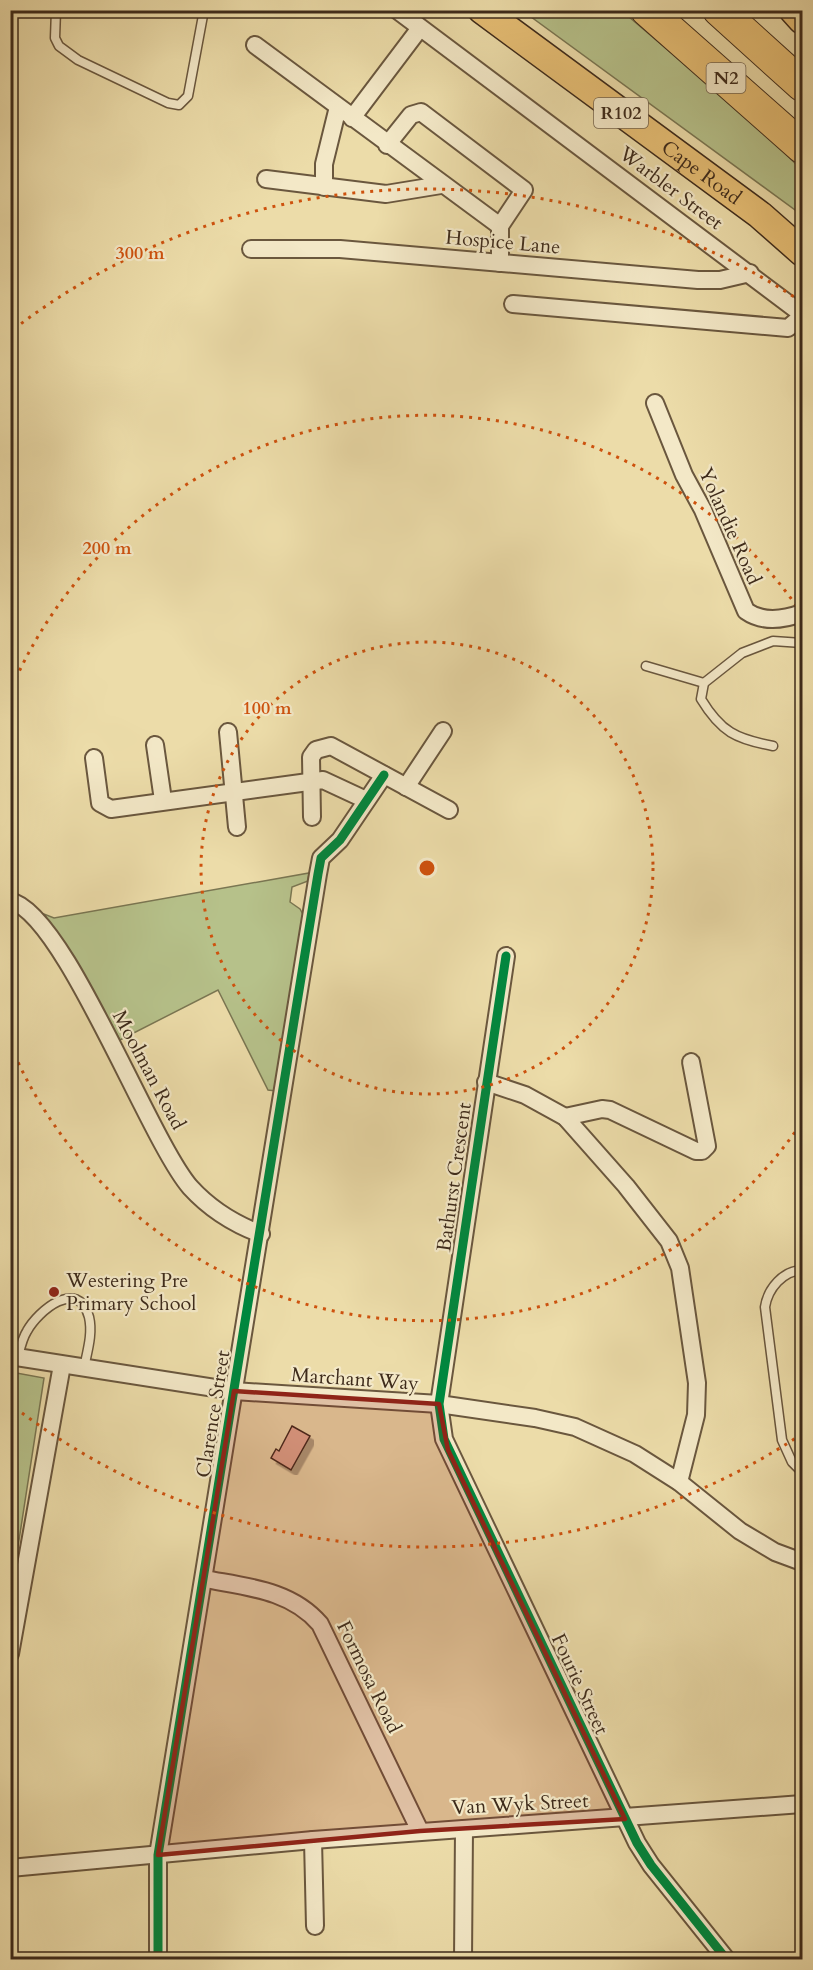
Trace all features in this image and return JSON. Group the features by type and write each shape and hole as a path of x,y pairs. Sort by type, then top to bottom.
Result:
{"highway":[{"name":"N2","path":"647,10 802,147"},
{"name":"N2","path":"719,10 802,85"}],"main road":[{"name":"Cape Road","path":"482,10 760,215 802,252"},
{"path":"793,10 802,20"}],"street":[{"name":"Warbler Street","path":"397,10 750,273 802,315"},
{"path":"352,118 420,28"},
{"path":"255,45 387,145 500,226"},
{"path":"324,187 324,164 338,107"},
{"path":"387,145 411,115 421,112 524,190 500,226 500,262"},
{"path":"266,180 386,194 441,184"},
{"name":"Hospice Lane","path":"251,249 340,249 698,280 720,280 750,273"},
{"path":"513,304 788,328 802,315"},
{"name":"Yolandie Road","path":"655,403 684,475 703,510 746,611 756,618 772,620 802,613"},
{"path":"406,787 443,731"},
{"path":"228,732 237,826"},
{"path":"155,745 163,800"},
{"path":"312,817 311,757 324,746 331,746 448,810"},
{"path":"94,758 100,803 111,809 312,780 330,781 366,800"},
{"name":"Clarence Street","path":"158,1959 158,1855 205,1579 321,858 340,840 384,774"},
{"name":"Moolman Road","path":"15,902 46,930 88,999 179,1172 206,1202 234,1224 261,1234"},
{"name":"Bathurst Crescent","path":"439,1404 506,956"},
{"path":"565,1117 602,1109 610,1110 696,1151 702,1151 707,1146 691,1062"},
{"name":"Bathurst Crescent","path":"486,1082 534,1099 565,1117 626,1185 669,1241 675,1254 693,1355 698,1401 679,1482"},
{"name":"Marchant Way","path":"14,1357 234,1391 439,1404 535,1418 575,1427 635,1454 679,1482 740,1531 775,1552 802,1562"},
{"path":"10,1654 62,1365"},
{"name":"Fourie Street","path":"439,1404 448,1450 625,1819 651,1865 727,1959"},
{"name":"Formosa Road","path":"205,1579 289,1598 309,1610 321,1624 420,1831"},
{"name":"Van Wyk Street","path":"10,1868 420,1831 625,1819 802,1804"},
{"path":"463,1959 464,1829"},
{"path":"313,1840 315,1926"}],"lane":[{"path":"56,10 55,38 67,53 168,103 179,105 188,96 204,10"},
{"path":"773,746 748,741 728,733 713,718 701,699 704,683 742,653 773,640 802,643"},
{"path":"646,666 704,683"},
{"path":"802,1270 793,1271 776,1283 767,1296 765,1307 782,1440 792,1462 802,1472"},
{"path":"14,1357 27,1330 42,1312 59,1300 70,1298 82,1305 89,1319 89,1339 84,1368"}],"highlighted area":[{"path":"234,1391 439,1404 448,1450 625,1819 420,1831 158,1855"}],"green space":[{"path":"523,11 622,11 757,126 802,170 802,215"},
{"path":"309,873 308,881 292,887 290,902 300,909 305,918 276,1091 268,1090 218,990 120,1040 91,987 44,914 54,918"},
{"path":"10,1372 44,1378 11,1592"}],"building":[{"path":"292,1426 310,1436 291,1470 271,1458 276,1449 279,1451"}],"cycle path":[{"path":"158,1960 158,1855 321,858 340,840 384,775"},
{"path":"506,956 439,1404 444,1439 637,1843 651,1865 727,1960"}],"place":[{"name":"Westering Pre Primary School","path":"54,1292"}]}
